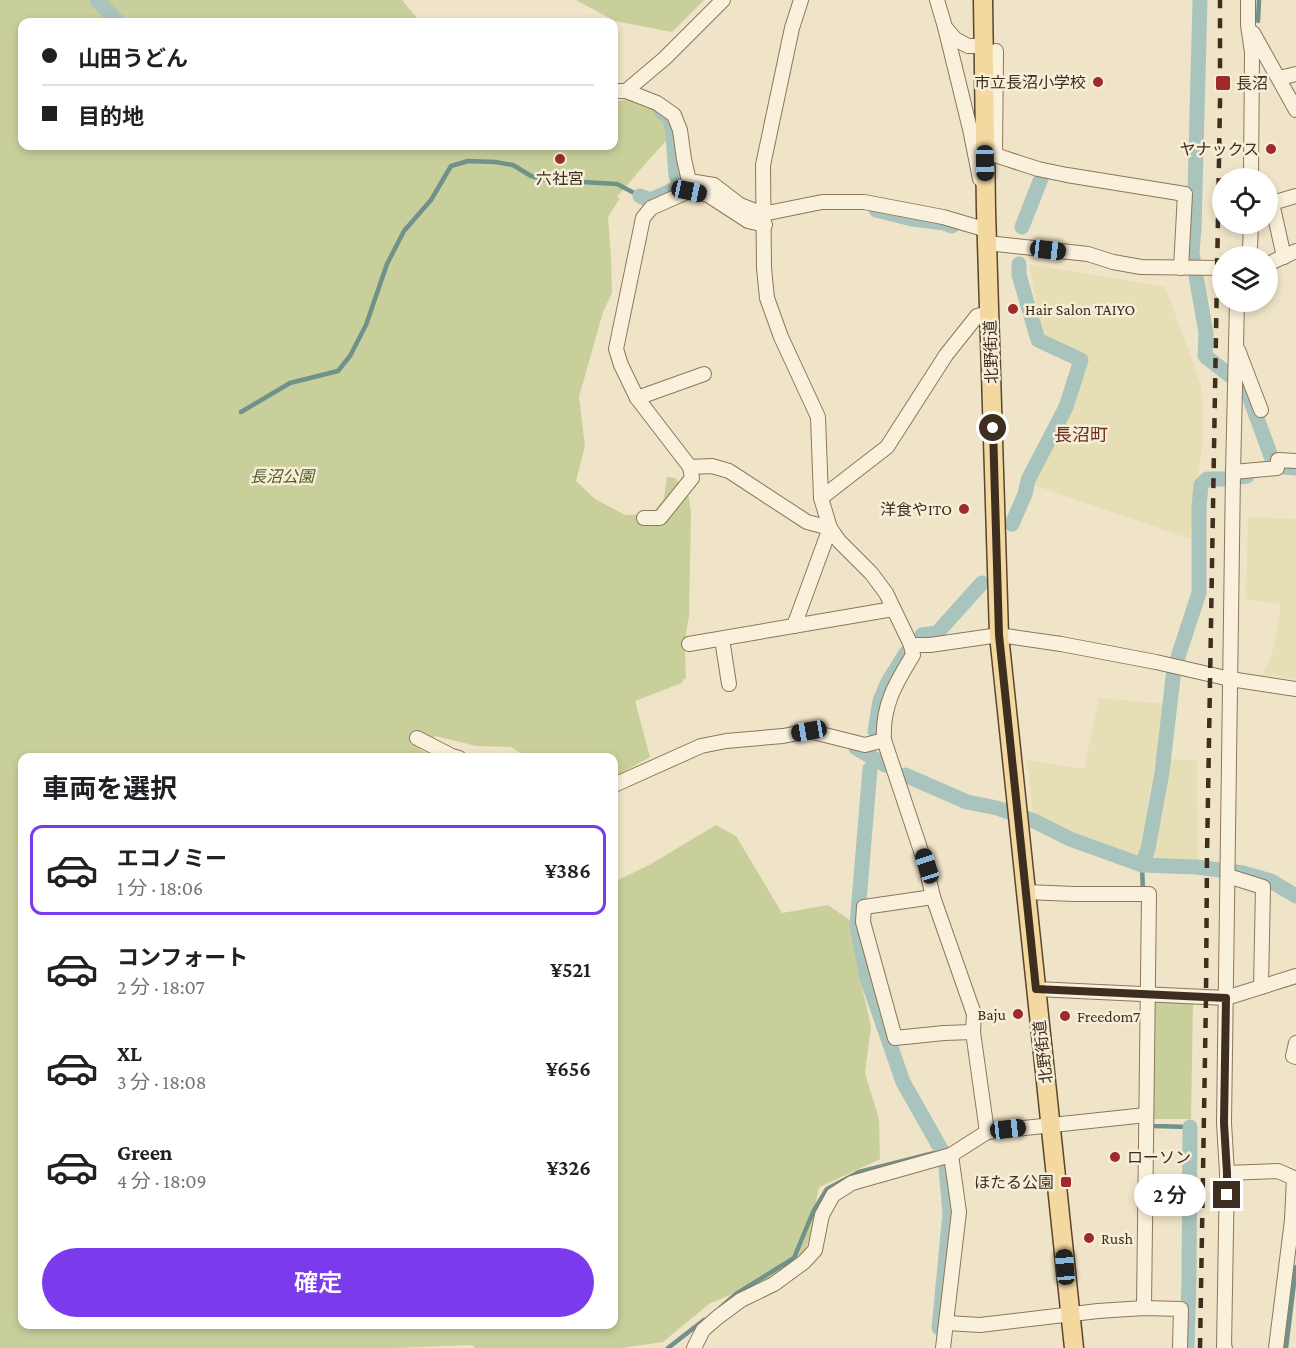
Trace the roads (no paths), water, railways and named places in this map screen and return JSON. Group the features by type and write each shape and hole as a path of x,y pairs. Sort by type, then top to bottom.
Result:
{"main road":[{"name":"北野街道","path":"982,0 989,48 986,210 999,635 1074,1348"}],"street":[{"path":"620,91 664,58 723,0"},
{"path":"801,0 792,28 763,165 764,268 767,298 781,337 818,417 821,498 830,528 886,592 911,645 913,655 888,702 883,727 884,740 927,866 933,897 974,1014 973,1032 987,1132"},
{"path":"937,0 970,129 986,210"},
{"path":"1248,0 1248,26 1252,52 1251,168"},
{"path":"1248,26 1296,110"},
{"path":"945,27 956,39 968,46 989,48 995,155 1038,169 1067,175 1185,194 1181,268"},
{"path":"1279,78 1296,74"},
{"path":"620,91 657,103 674,115 680,130 689,181 714,185 764,220"},
{"path":"644,518 660,518 692,478 690,466 637,398 616,349 643,218 651,208 689,191 708,195 748,221 764,220 822,202 864,202 943,218 987,236 1088,254 1113,262 1141,267 1212,268"},
{"path":"1290,254 1272,203 1296,196"},
{"path":"1225,1348 1227,1173 1224,1123 1237,312"},
{"path":"821,498 887,447 946,355 977,316 989,313"},
{"path":"1235,343 1261,410"},
{"path":"637,398 704,374"},
{"path":"1233,472 1277,468 1278,460 1296,461"},
{"path":"690,466 712,466 729,471 807,522 830,528"},
{"path":"794,626 830,528"},
{"path":"689,644 893,609"},
{"path":"911,645 930,645 999,635 1061,644 1230,679 1296,689"},
{"path":"722,639 729,684"},
{"path":"618,783 638,771 701,746 726,741 783,736 809,731 865,745 884,740"},
{"path":"417,738 448,753"},
{"path":"1228,876 1263,886 1261,987"},
{"path":"1026,892 1149,894 1144,1308"},
{"path":"933,897 864,907 863,922 895,1038 973,1032"},
{"path":"1036,989 1226,998 1296,976"},
{"path":"1296,1043 1293,1056 1296,1057"},
{"path":"694,1348 703,1330 718,1317 741,1300 774,1284 804,1262 815,1250 822,1215 833,1195 852,1183 951,1155 987,1132 1146,1115"},
{"path":"943,1348 958,1212 951,1155"},
{"path":"1227,1173 1278,1171 1294,1178 1294,1220 1276,1348"},
{"path":"947,1323 980,1325 1144,1308 1181,1309 1180,1348"}],"waterway":[{"path":"97,0 114,18"},
{"path":"1200,0 1192,253 1206,333 1205,356 1246,388 1272,459 1282,467 1296,468"},
{"path":"1258,21 1259,0"},
{"path":"661,112 669,117 673,134 676,176 684,185"},
{"path":"241,412 290,383 338,371 350,356 366,325 387,264 404,231 431,200 451,166 468,161 495,162 513,165 531,176 546,180 617,184 640,196"},
{"path":"1022,227 1042,176"},
{"path":"640,196 650,200 684,185 693,185"},
{"path":"876,210 952,226"},
{"path":"1012,524 1025,494 1028,480 1066,407 1081,360 1038,340 1019,275 1019,264"},
{"path":"1142,865 1148,849 1162,772 1174,669 1199,593 1201,485 1207,479 1247,476"},
{"path":"922,635 937,633 982,583"},
{"path":"875,731 880,701 888,682 906,653"},
{"path":"856,748 885,765"},
{"path":"870,769 857,925 867,978 903,1082 942,1151"},
{"path":"905,775 967,802 997,808 1032,820 1070,839 1142,865 1196,867 1243,873 1271,881 1296,896"},
{"path":"1142,865 1143,893"},
{"path":"1150,1121 1153,1126 1190,1127"},
{"path":"1187,1346 1190,1127"},
{"path":"720,1308 736,1294 794,1258 813,1212 827,1189 859,1172 942,1151"},
{"path":"939,1328 950,1213 946,1167"},
{"path":"1286,1348 1296,1267"},
{"path":"668,1348 704,1320"}],"railway":[{"path":"1200,1348 1220,0"}],"place":[{"name":"市立長沼小学校","path":"1098,82"},
{"name":"長沼","path":"1223,83"},
{"name":"ヤナックス","path":"1271,149"},
{"name":"六社宮","path":"560,159"},
{"name":"Hair Salon TAIYO","path":"1013,309"},
{"name":"洋食やITO","path":"964,509"},
{"name":"Baju","path":"1018,1014"},
{"name":"Freedom7","path":"1065,1016"},
{"name":"ローソン","path":"1115,1157"},
{"name":"ほたる公園","path":"1066,1182"},
{"name":"Rush","path":"1089,1238"}],"district":[{"name":"長沼町","path":"1081,435"}],"park label":[{"name":"長沼公園","path":"282,476"}]}
